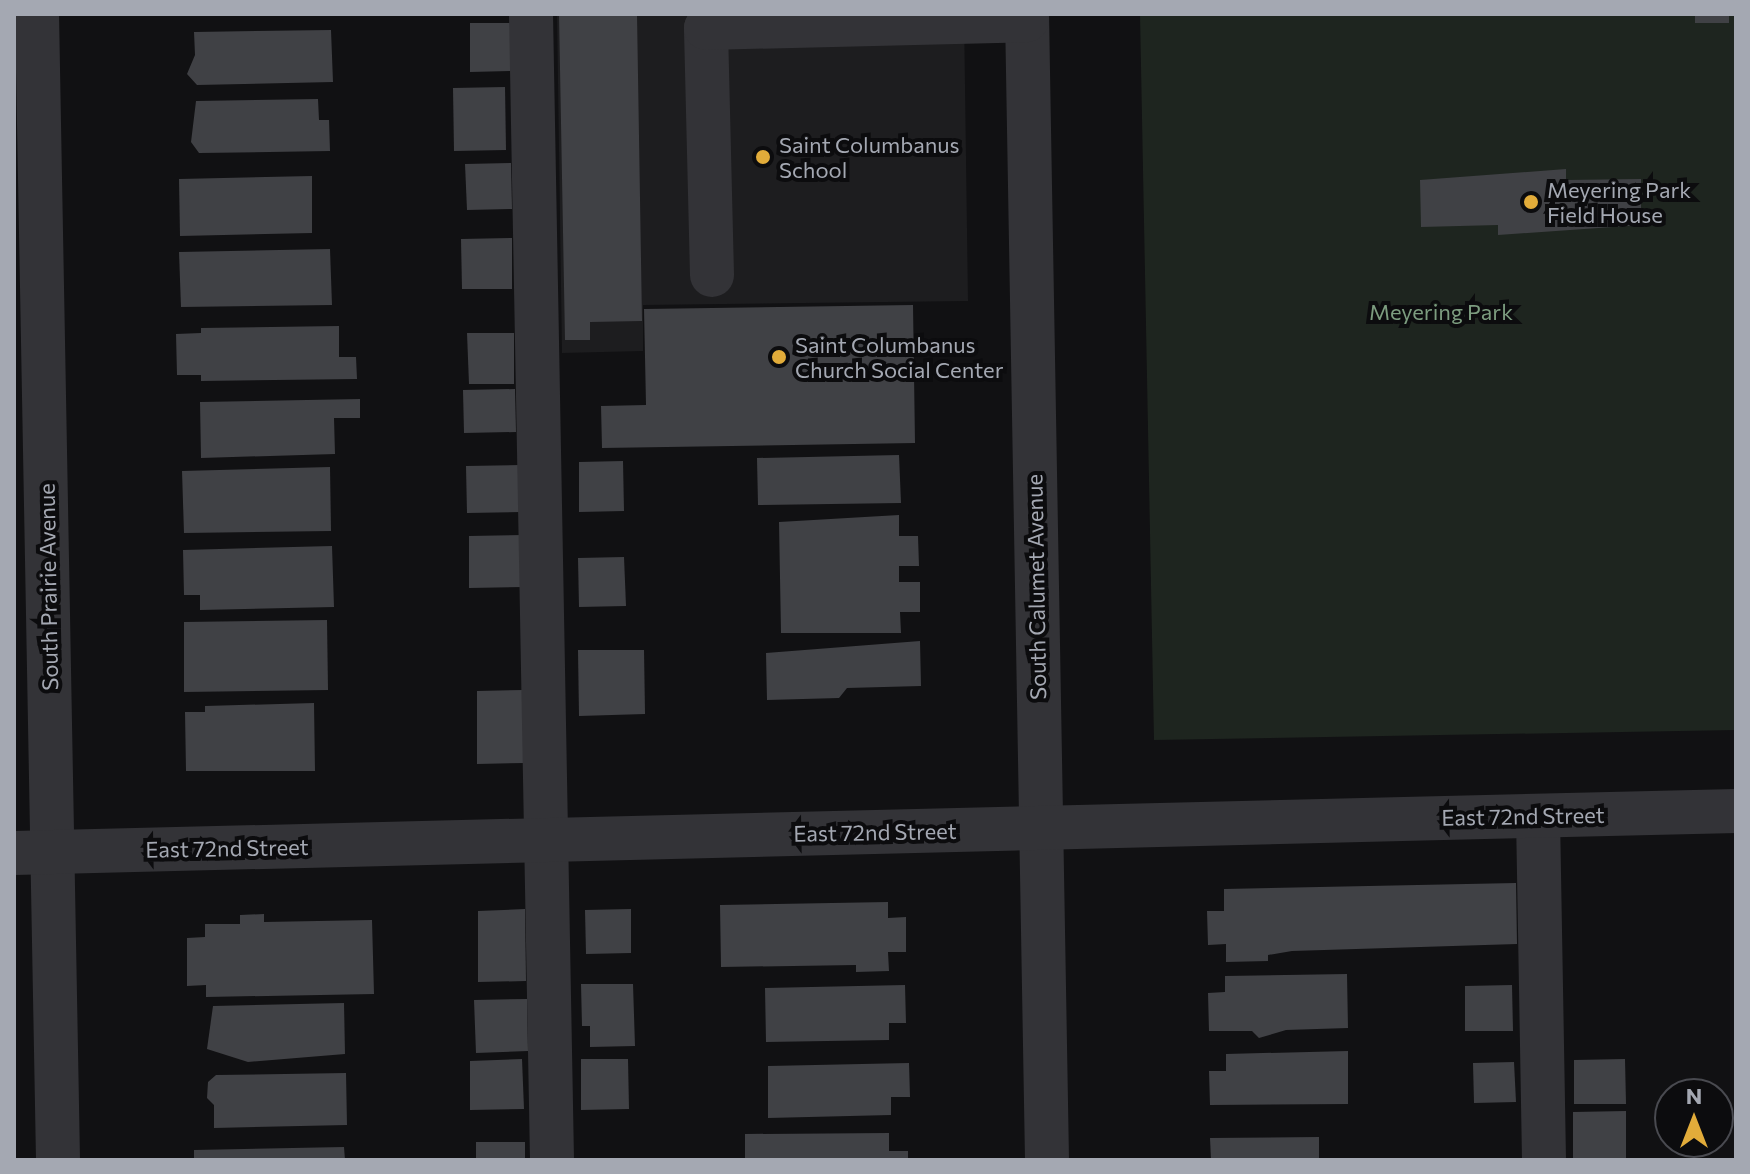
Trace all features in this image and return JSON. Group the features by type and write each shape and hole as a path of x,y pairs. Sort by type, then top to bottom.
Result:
{"street":[{"name":"South Prairie Avenue","path":"37,14 33,853 58,1160"},
{"path":"531,14 552,1160"},
{"path":"712,275 706,28 1027,17"},
{"name":"South Calumet Avenue","path":"1027,17 1047,1160"},
{"name":"East 72nd Street","path":"33,853 1736,811"},
{"path":"1538,816 1544,1160"}],"shaded area":[{"name":"Saint Columbanus School","path":"557,14 964,14 968,301 643,305 643,351 562,353"}],"green space":[{"name":"Meyering Park","path":"1140,14 1736,14 1736,730 1154,740"}],"building":[{"path":"559,14 637,14 642,321 590,322 590,340 565,340"},
{"path":"1695,14 1729,14 1729,23 1695,23"},
{"path":"470,23 511,23 512,71 470,72"},
{"path":"331,30 333,82 197,85 187,74 195,55 194,32"},
{"path":"505,87 506,150 454,151 453,88"},
{"path":"318,99 319,120 329,120 330,151 199,153 191,142 196,101"},
{"path":"511,163 512,209 467,210 465,164"},
{"name":"Meyering Park Field House","path":"1566,169 1566,180 1641,179 1641,225 1498,235 1498,225 1421,227 1420,180"},
{"path":"312,176 312,233 180,236 179,179"},
{"path":"512,238 512,289 462,289 461,239"},
{"path":"330,249 332,305 181,307 179,252"},
{"name":"Saint Columbanus Church Social Center","path":"913,305 915,443 602,448 601,406 646,405 644,309"},
{"path":"339,326 339,357 356,357 357,379 201,381 201,375 177,375 176,334 201,333 201,328"},
{"path":"467,333 514,333 514,384 469,384"},
{"path":"515,389 516,432 464,433 463,390"},
{"path":"360,399 360,418 334,418 335,454 201,458 200,402"},
{"path":"899,455 901,503 758,505 757,458"},
{"path":"623,461 624,511 579,512 579,462"},
{"path":"520,465 521,512 467,513 466,466"},
{"path":"330,467 331,531 184,533 182,471"},
{"path":"899,515 899,536 918,536 919,566 899,566 899,582 920,582 920,612 900,612 901,633 781,633 779,522"},
{"path":"523,535 523,587 469,588 469,536"},
{"path":"332,546 334,607 200,610 200,595 184,595 183,550"},
{"path":"624,557 626,606 579,607 578,558"},
{"path":"327,620 328,690 184,692 184,622"},
{"path":"920,641 921,686 847,688 839,698 767,700 766,653"},
{"path":"578,650 644,650 645,714 579,716"},
{"path":"523,690 525,763 477,764 477,691"},
{"path":"314,703 315,771 186,771 185,712 205,712 205,706"},
{"path":"1516,883 1517,944 1292,951 1268,955 1268,961 1226,962 1226,944 1208,945 1207,911 1224,911 1224,889"},
{"path":"888,902 888,918 906,917 906,952 888,952 889,971 856,972 856,965 721,967 720,905"},
{"path":"525,909 526,981 478,982 478,911"},
{"path":"631,909 631,953 586,954 585,910"},
{"path":"264,914 264,922 372,920 374,994 206,997 206,985 187,986 187,938 205,937 205,924 240,924 240,915"},
{"path":"1347,974 1348,1028 1286,1030 1259,1038 1252,1031 1209,1031 1208,993 1225,992 1225,976"},
{"path":"581,984 633,984 635,1046 590,1047 590,1026 582,1026"},
{"path":"905,985 906,1023 889,1023 889,1040 766,1042 765,988"},
{"path":"1512,985 1513,1031 1465,1031 1465,986"},
{"path":"527,999 528,1051 476,1053 474,1000"},
{"path":"344,1003 345,1054 248,1062 207,1049 213,1006"},
{"path":"1348,1051 1348,1104 1210,1105 1209,1071 1226,1071 1226,1054"},
{"path":"522,1059 524,1109 470,1110 470,1061"},
{"path":"581,1059 628,1059 629,1109 581,1110"},
{"path":"1625,1059 1626,1104 1574,1104 1574,1060"},
{"path":"1514,1062 1516,1102 1474,1103 1473,1063"},
{"path":"909,1063 910,1097 891,1097 891,1115 768,1118 768,1066"},
{"path":"346,1073 347,1125 214,1128 214,1105 207,1098 208,1082 216,1075"},
{"path":"1626,1111 1626,1160 1573,1160 1573,1112"},
{"path":"889,1133 889,1151 908,1151 908,1160 745,1160 745,1134"},
{"path":"1319,1137 1319,1160 1211,1160 1210,1138"},
{"path":"476,1142 525,1142 525,1160 476,1160"},
{"path":"344,1147 345,1160 194,1160 194,1150"}],"place":[{"name":"Saint Columbanus School","path":"763,157"},
{"name":"Meyering Park Field House","path":"1531,202"},
{"name":"Saint Columbanus Church Social Center","path":"779,357"}]}
